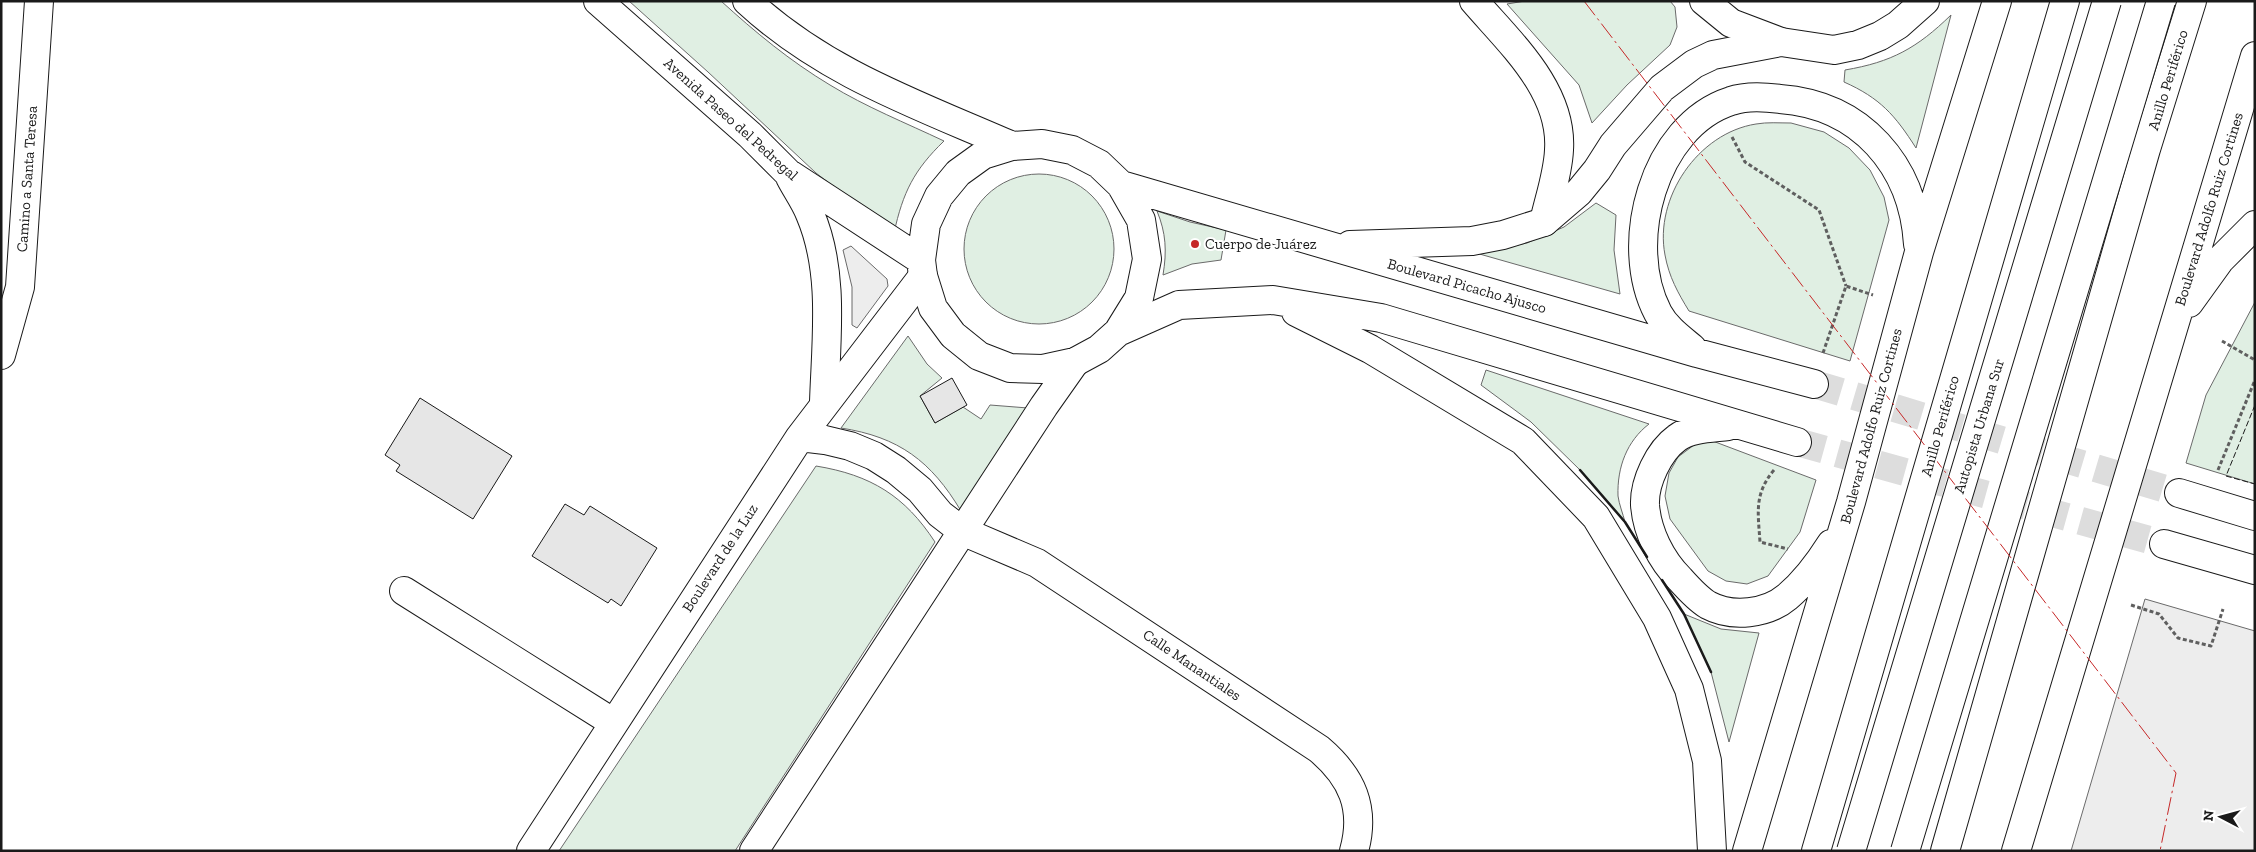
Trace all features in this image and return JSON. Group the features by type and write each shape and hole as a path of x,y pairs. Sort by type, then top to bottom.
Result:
{"main road":[{"name":"Camino a Santa Teresa","path":"1,355 11,279 39,1"},
{"name":"Avenida Paseo del Pedregal","path":"598,1 750,135 788,173 922,268"},
{"path":"747,1 800,44 839,69 868,84 1012,146"},
{"path":"1474,1 1516,50 1545,89 1556,116 1559,150 1544,222"},
{"path":"1704,1 1731,23 1781,42 1834,50 1858,45 1880,36 1898,25 1925,1"},
{"name":"Boulevard Adolfo Ruiz Cortines","path":"1746,851 1851,502 1918,252 1997,1"},
{"name":"Anillo Periférico","path":"1816,851 2065,1"},
{"name":"Autopista Urbana Sur","path":"1851,851 2107,1"},
{"path":"1905,851 2160,1"},
{"name":"Anillo Periférico","path":"1945,851 2146,150 2192,1"},
{"path":"2146,150 2208,1"},
{"path":"1332,246 1387,242 1472,241 1503,235 1544,222 1579,192 1597,170 1613,145 1662,88 1676,75 1713,56 1781,42"},
{"name":"Boulevard Adolfo Ruiz Cortines","path":"2016,851 2255,56"},
{"path":"1697,353 1670,330 1659,314 1646,278 1644,231 1649,202 1660,171 1676,140 1700,117 1732,100 1768,98 1793,100 1838,114 1857,125 1875,140 1890,159 1900,177 1909,196 1917,224 1918,252"},
{"path":"1118,332 1138,298 1147,259 1141,220 1121,185 1099,164 1072,150 1042,144 1012,146 983,155 958,173 939,196 926,224 922,268 933,308 953,335 979,356 1010,368 1043,369 1075,362 1098,349 1118,332 1179,305 1273,300 1381,318 1797,442"},
{"path":"788,173 810,214 822,254 827,293 824,402"},
{"name":"Boulevard Picacho Ajusco","path":"1121,185 1697,353 1817,373"},
{"path":"2174,328 2195,293 2220,260 2255,225"},
{"name":"Boulevard de la Luz","path":"531,851 800,436 922,268"},
{"path":"1273,300 1370,349 1523,441 1596,517 1657,618 1689,689 1707,761 1712,851"},
{"path":"754,851 962,531 1075,362"},
{"path":"1736,425 1695,430 1678,436 1666,448 1657,463 1650,478 1645,503 1649,525 1663,557 1672,571 1708,605 1723,611 1746,613 1768,607 1787,597 1806,578 1825,553 1840,528 1851,502"},
{"name":"Calle Manantiales","path":"800,436 850,446 874,456 896,470 914,485 940,514 962,531 1037,563 1319,750 1334,762 1346,777 1354,795 1358,813 1359,832 1354,851"},
{"path":"2179,493 2255,516"},
{"path":"2164,544 2255,570"},
{"path":"404,591 614,723"}],"path":[{"path":"1728,130 1745,162 1819,210 1846,286 1817,373"},
{"path":"1846,286 1876,296"},
{"path":"2222,341 2255,360"},
{"path":"2217,474 2255,380"},
{"path":"1776,467 1764,482 1758,507 1760,542 1792,550"},
{"path":"2130,605 2159,614 2178,638 2211,646 2222,608"}],"green space":[{"path":"629,1 721,1 773,46 815,76 844,93 944,141 925,162 911,182 901,205 894,233 816,173"},
{"path":"1525,1 1670,1 1675,7 1677,27 1670,45 1627,85 1592,123 1579,85 1507,4"},
{"path":"1951,15 1916,148 1901,126 1886,109 1867,94 1844,82 1845,70 1877,63 1903,52 1939,27"},
{"path":"1760,123 1791,123 1824,132 1849,148 1870,170 1884,197 1889,220 1850,361 1689,311 1674,284 1665,255 1663,233 1666,212 1674,191 1685,172 1699,154 1716,140 1735,130"},
{"path":"1039,174 1054,175 1068,180 1081,186 1092,196 1102,207 1108,220 1113,234 1113,264 1108,278 1102,291 1092,302 1081,312 1068,318 1054,323 1039,324 1024,323 1010,318 997,312 986,302 976,291 970,278 965,264 964,249 965,234 970,220 976,207 986,196 997,186 1010,180 1024,175"},
{"path":"1596,203 1616,215 1614,250 1620,294 1476,253 1527,243 1564,227"},
{"path":"1157,211 1190,222 1226,230 1221,260 1192,264 1163,275 1165,242"},
{"path":"2255,302 2255,484 2186,463 2206,395"},
{"path":"908,336 927,364 942,378 920,396 935,423 963,407 981,419 990,405 1028,408 961,511 938,478 912,454 880,438 841,428"},
{"path":"1486,370 1649,424 1629,447 1619,475 1618,496 1625,522 1580,470 1531,422 1481,385"},
{"path":"1710,440 1816,480 1800,532 1768,576 1747,584 1726,581 1708,571 1670,519 1665,496 1669,473 1678,457 1694,445"},
{"path":"816,466 854,475 885,490 911,512 935,542 735,851 559,851"},
{"path":"1684,614 1721,629 1759,633 1729,742 1711,672"}],"shaded area":[{"path":"851,246 887,279 888,286 857,328 852,325 852,287 843,250"},
{"path":"2145,599 2255,631 2255,851 2071,851"}],"building":[{"path":"952,378 967,405 935,423 920,396"},
{"path":"420,398 512,456 473,519 396,471 400,465 385,455"},
{"path":"565,504 584,515 590,506 657,548 621,606 611,599 608,603 532,556"}],"tunnel":[{"path":"1814,384 2179,493"},
{"path":"1797,442 2164,544"}],"fence":[{"path":"2255,405 2226,476 2255,484"}],"wall":[{"path":"1580,470 1625,522 1647,557"},
{"path":"1662,580 1684,614 1711,672"}],"power":[{"path":"1584,1 2176,773 2160,851"}],"place":[{"name":"Cuerpo de Juárez","path":"1195,244"}]}
